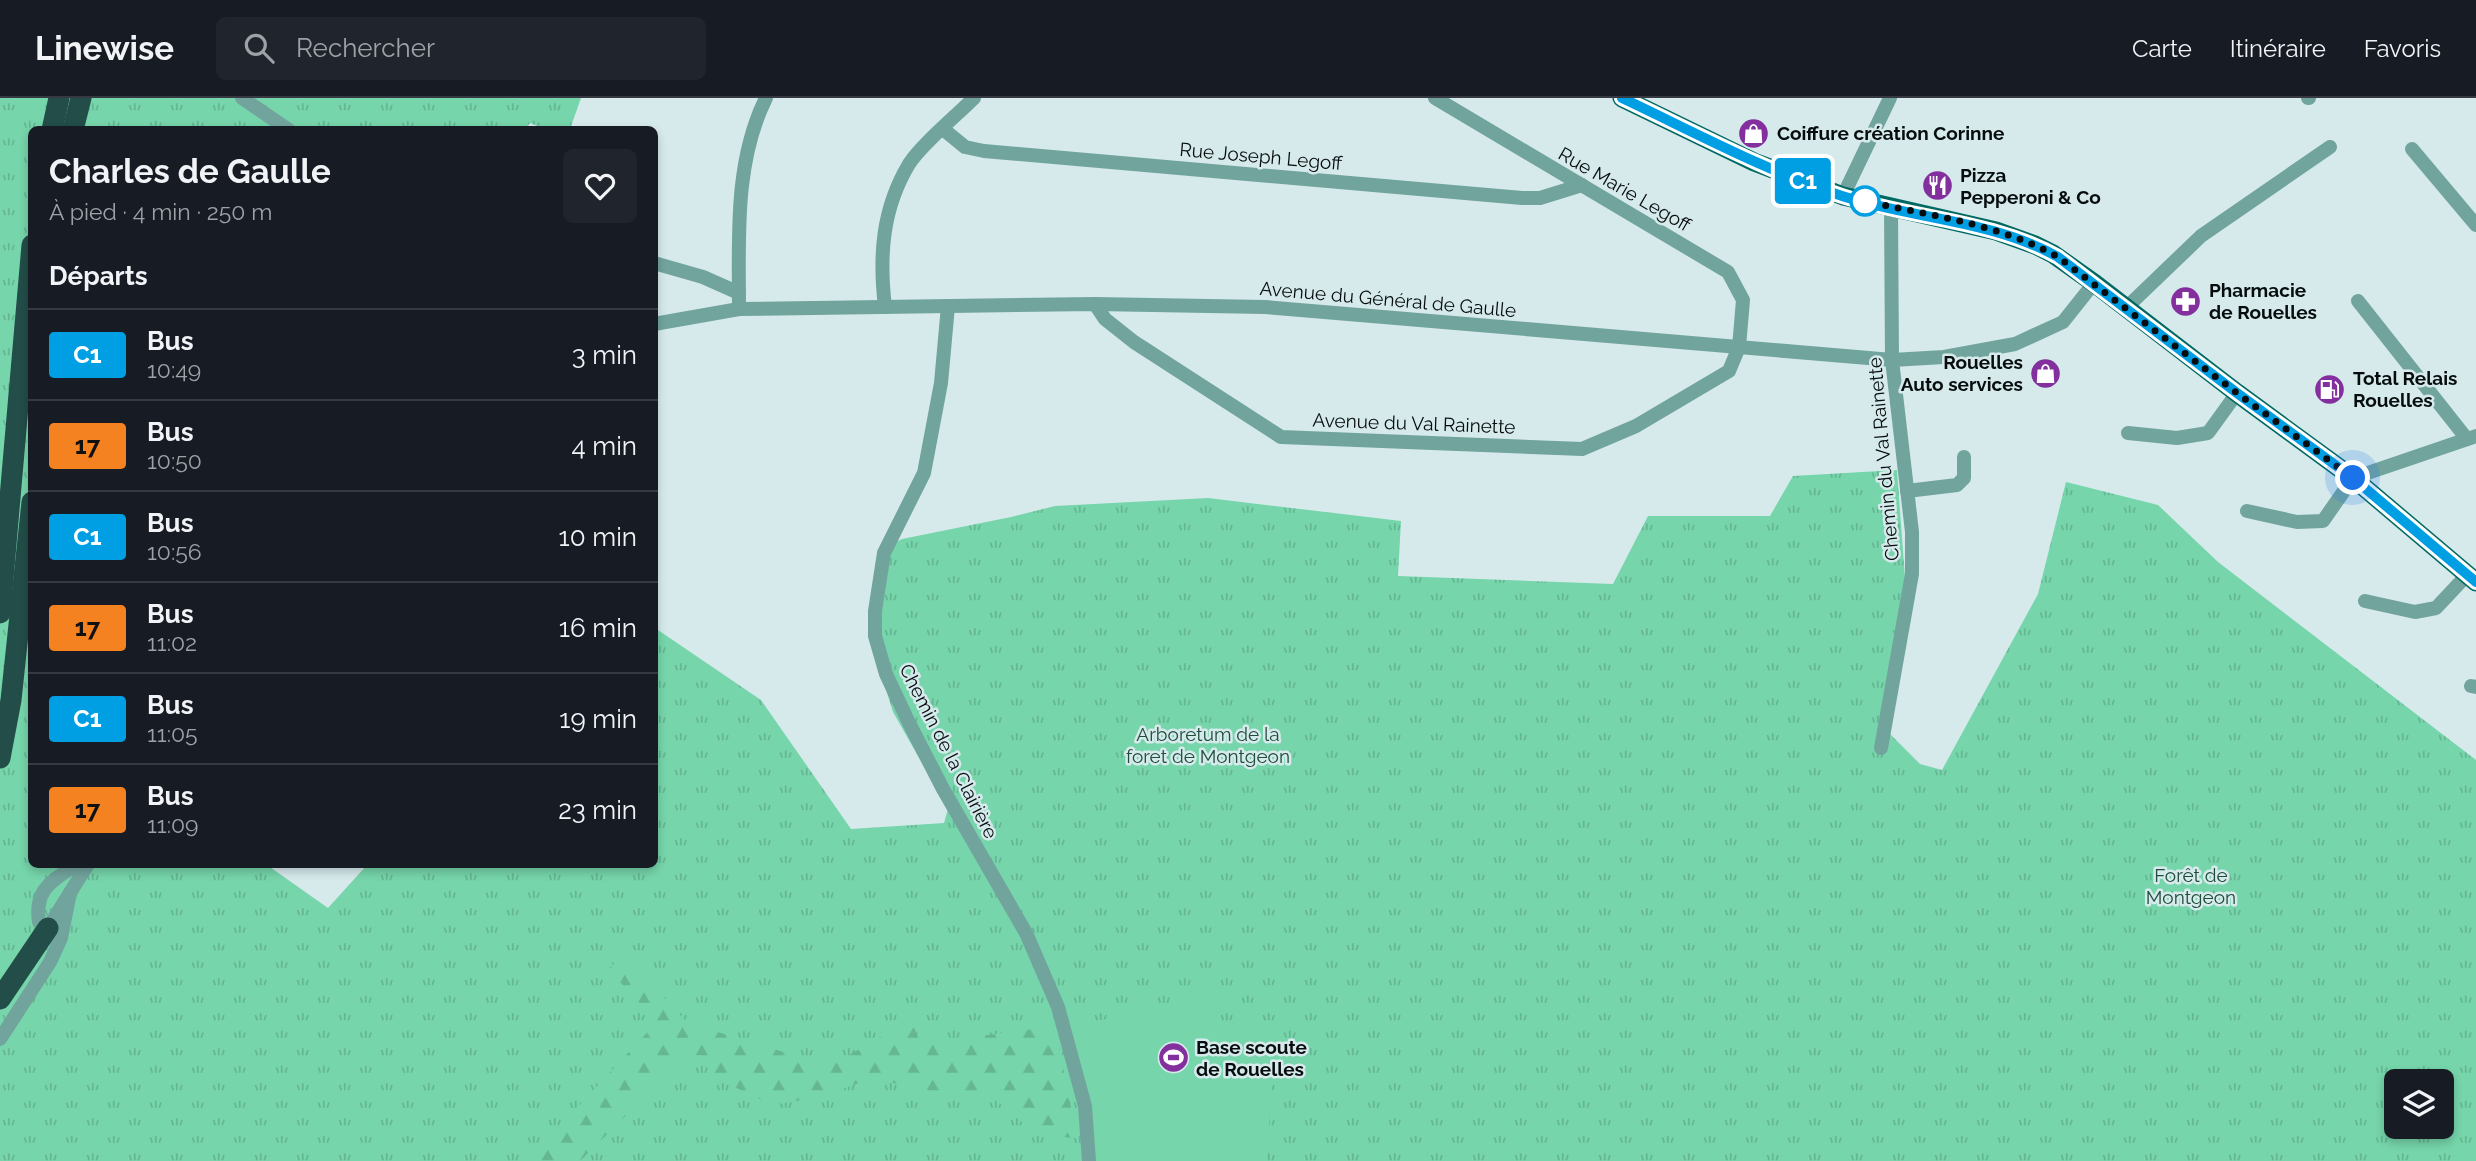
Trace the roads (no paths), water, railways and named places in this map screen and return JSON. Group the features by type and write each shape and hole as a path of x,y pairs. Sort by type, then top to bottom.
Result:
{"highway":[{"path":"53,126 59,98"},
{"path":"74,126 81,98"},
{"path":"0,613 28,291"},
{"path":"0,758 10,700 28,538"},
{"path":"0,999 55,933"}],"main road":[{"path":"1622,98 1754,162 1843,196 1996,231 2035,245 2058,257 2353,478 2472,578"}],"street":[{"path":"242,98 283,126"},
{"path":"739,309 742,179 758,114 766,98"},
{"path":"885,307 883,232 890,204 910,162 974,98"},
{"name":"Rue Marie Legoff","path":"1435,98 1728,272 1743,300 1739,347"},
{"path":"1843,196 1890,98"},
{"name":"Rue Joseph Legoff","path":"943,129 965,148 984,151 1522,198 1541,198 1582,185"},
{"path":"2126,308 2201,236 2330,147"},
{"path":"2412,149 2476,225"},
{"name":"Chemin du Val Rainette","path":"1881,748 1912,575 1912,532 1892,360 1891,207"},
{"path":"658,264 702,276 739,293"},
{"name":"Avenue du Général de Gaulle","path":"658,323 739,309 1095,304 1265,307 1892,360 1944,357 2015,344 2063,322 2094,283"},
{"path":"2247,511 2297,522 2323,521 2353,478 2471,438 2358,301"},
{"name":"Avenue du Val Rainette","path":"1095,304 1105,319 1134,342 1281,437 1582,449 1636,426 1720,377 1729,371 1739,347"},
{"name":"Chemin de la Clairière","path":"948,306 941,383 924,473 884,553 875,611 875,636 886,674 909,723 943,789 1026,933 1058,1007 1085,1106 1089,1161"},
{"path":"2128,433 2177,438 2208,433 2237,393"},
{"path":"1907,491 1957,485 1964,478 1964,457"},
{"path":"2365,601 2415,612 2436,608 2472,578"},
{"path":"55,933 39,922 37,908 40,896 46,886 71,868"},
{"path":"0,1039 50,962 55,933 71,893 86,868"}],"place":[{"name":"Coiffure création Corinne","path":"1754,133"},
{"name":"Pizza Pepperoni & Co","path":"1937,186"},
{"name":"Pharmacie de Rouelles","path":"2186,301"},
{"name":"Rouelles Auto services","path":"2046,373"},
{"name":"Total Relais Rouelles","path":"2330,389"},
{"name":"Base scoute de Rouelles","path":"1173,1058"}],"park label":[{"name":"Arboretum de la foret de Montgeon","path":"1208,745"},
{"name":"Forêt de Montgeon","path":"2191,886"}]}
